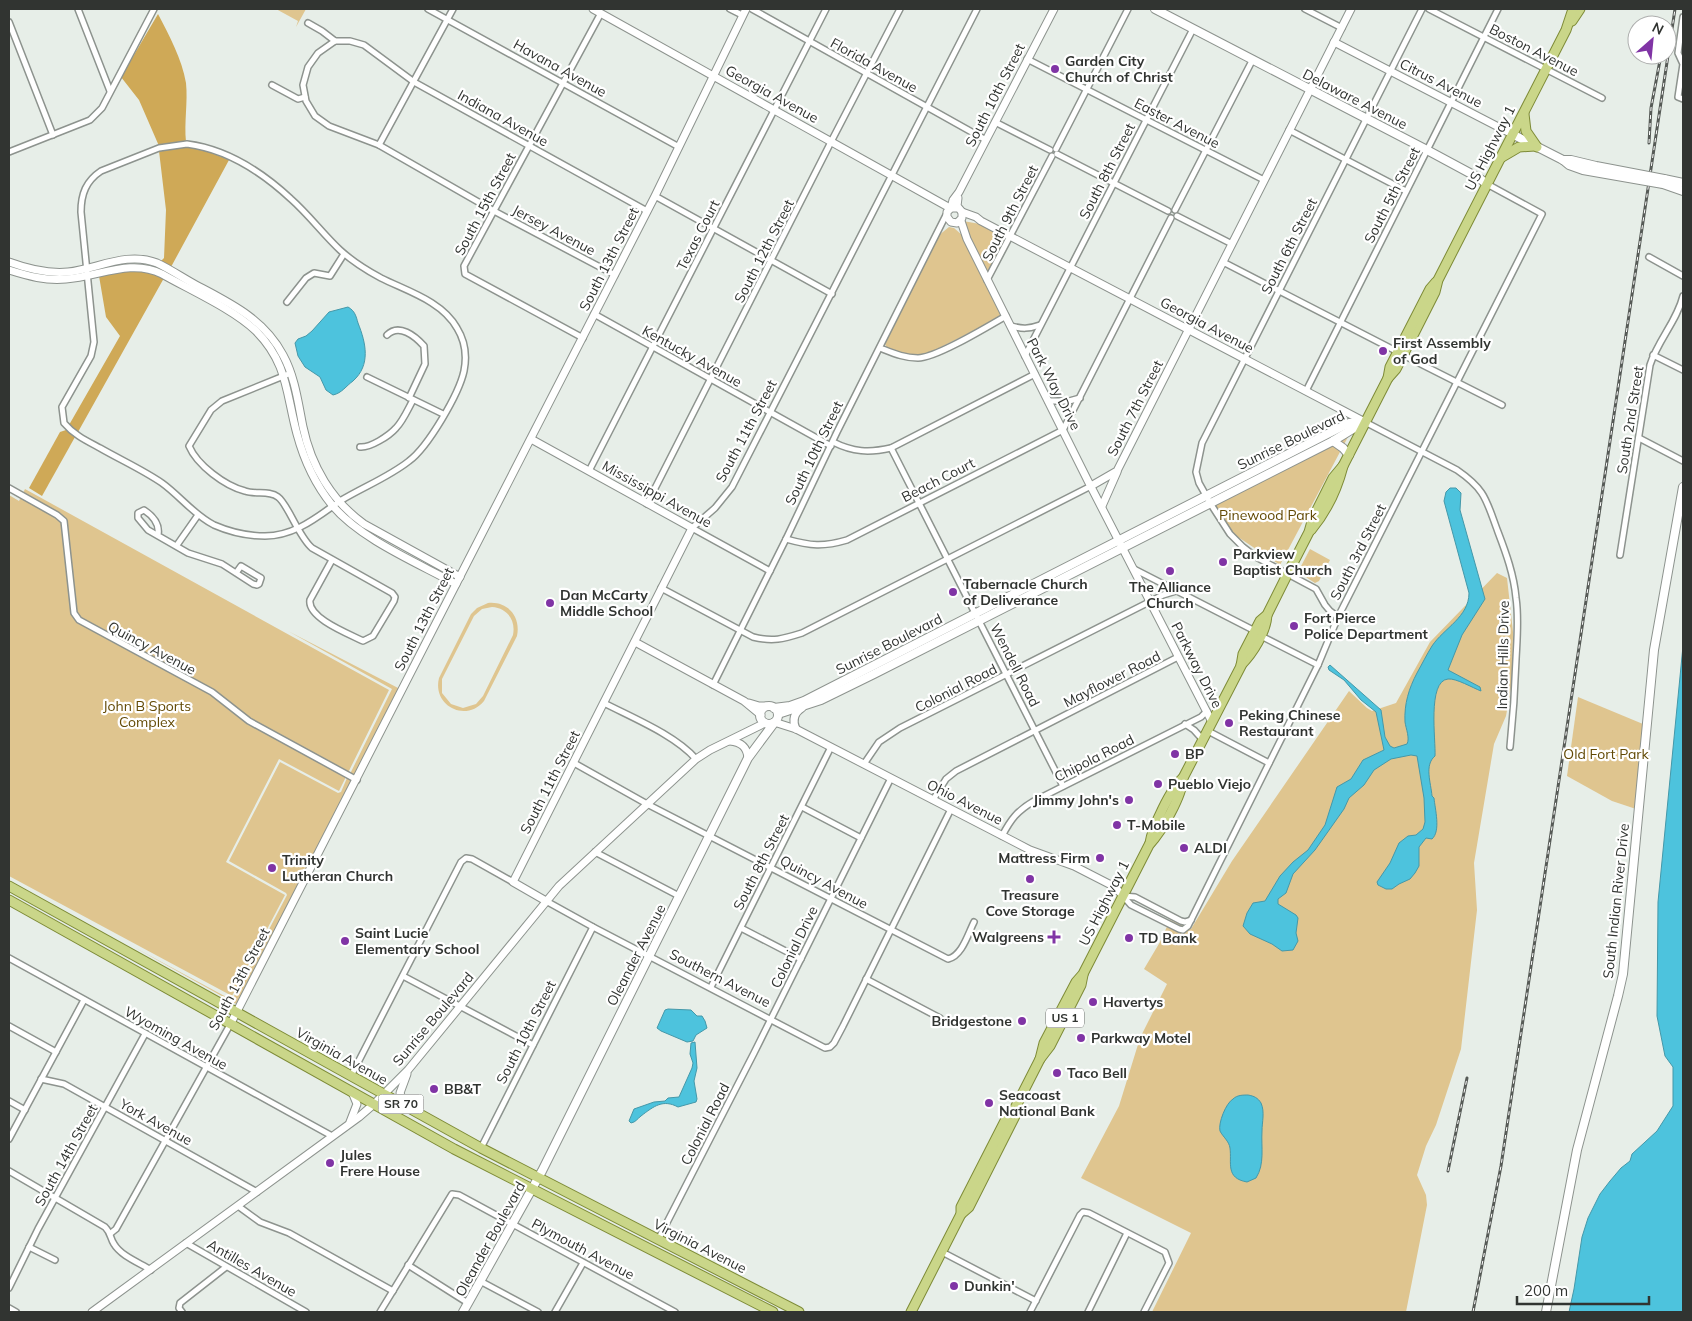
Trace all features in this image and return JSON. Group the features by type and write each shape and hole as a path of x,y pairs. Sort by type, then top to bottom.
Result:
{"main road":[{"name":"Delaware Avenue","path":"1155,9 1427,150 1487,184"},
{"name":"US Highway 1","path":"1566,30 1573,9"},
{"name":"US Highway 1","path":"911,1312 961,1214 969,1207 1015,1116 1014,1112 1040,1059 1044,1043 1076,982 1083,974 1149,845 1151,833 1176,784 1184,778 1241,666 1249,657 1257,633 1266,624 1266,616 1309,532 1319,520 1339,481 1348,455 1388,378 1390,367 1400,353 1430,289 1438,280 1566,30 1580,9"},
{"path":"1500,159 1514,149 1536,146 1526,131 1525,110"},
{"name":"Citrus Avenue","path":"1512,134 1564,160 1571,160 1664,182 1683,183"},
{"name":"Citrus Avenue","path":"1664,182 1683,191"},
{"name":"Sunrise Boulevard","path":"1208,500 1349,423 1365,422"},
{"name":"Sunrise Boulevard","path":"770,717 802,708 874,674 978,617 1121,543 1333,441 1365,422"},
{"path":"1333,441 1343,448 1348,455"},
{"name":"South Indian River Drive","path":"1546,1312 1587,1110 1623,974 1653,659 1683,488"},
{"name":"Sunrise Boulevard","path":"770,717 978,617"},
{"name":"Oleander Avenue","path":"538,1178 770,717"},
{"name":"Virginia Avenue","path":"9,886 481,1148 799,1312"},
{"name":"Virginia Avenue","path":"9,900 352,1092 532,1190 773,1312"},
{"name":"Oleander Boulevard","path":"463,1312 538,1178"},
{"path":"703,1276 722,1280 732,1278"}],"street":[{"path":"78,9 110,91"},
{"name":"Havana Avenue","path":"428,9 680,147"},
{"path":"308,23 335,41 318,53 308,67 303,85 306,101 315,116 329,126 379,146 453,9"},
{"name":"Georgia Avenue","path":"593,9 892,174 938,201 954,215 976,217 1010,237 1422,452"},
{"path":"730,9 744,12"},
{"name":"Florida Avenue","path":"752,9 986,140"},
{"name":"Texas Court","path":"589,471 826,9"},
{"name":"South 12th Street","path":"647,504 900,9"},
{"name":"South 11th Street","path":"514,882 692,528 715,508 732,487 977,9"},
{"name":"South 10th Street","path":"713,685 938,233 954,215 959,192 1054,9"},
{"name":"South 9th Street","path":"987,280 1128,9"},
{"path":"1305,9 1342,28"},
{"name":"South 7th Street","path":"662,588 740,631 764,640 782,640 802,633 1117,471 1351,9"},
{"name":"South 6th Street","path":"1338,617 1324,604 1316,589 1243,548 1224,527 1208,500 1196,472 1202,443 1422,9"},
{"name":"Boston Avenue","path":"1428,9 1602,98"},
{"name":"South 5th Street","path":"1306,390 1498,9"},
{"path":"9,152 90,120 102,108 153,10"},
{"name":"South 13th Street","path":"111,1233 116,1229 231,1023 680,147 744,12"},
{"name":"South 15th Street","path":"582,338 465,274 464,266 601,13"},
{"path":"1681,98 1683,64 1678,53 1683,18"},
{"path":"9,22 53,135"},
{"name":"South 8th Street","path":"1026,356 1193,29"},
{"name":"Indiana Avenue","path":"335,41 350,41 364,45 414,82 647,211"},
{"name":"Citrus Avenue","path":"1334,42 1512,134"},
{"name":"Easter Avenue","path":"1028,59 1264,180"},
{"path":"1170,218 1175,218 1206,151 1253,59"},
{"path":"272,85 298,99 305,97"},
{"path":"995,122 1168,211 1172,209 1232,244"},
{"path":"1289,130 1406,191"},
{"path":"173,145 202,146 218,151 260,174 292,200 344,254 379,277 440,308 451,319 458,330 465,354 464,372 428,442 409,461 336,504 310,523 297,529 269,536 251,536 231,532 198,515 182,499 161,483 80,438 64,423 62,407 91,356 94,342 87,268 81,203 82,194 94,176 101,171 159,148 173,145"},
{"name":"Jersey Avenue","path":"379,146 494,211 615,275"},
{"name":"Delaware Avenue","path":"1487,184 1542,214"},
{"path":"655,196 832,294"},
{"path":"1063,430 1170,218 1168,211"},
{"name":"South 3rd Street","path":"1186,928 1192,920 1318,665 1338,617 1542,214"},
{"name":"Park Way Drive","path":"954,215 1121,543"},
{"path":"287,302 306,278 314,273 330,276 344,254"},
{"path":"1649,257 1683,276"},
{"path":"54,276 130,258 140,263"},
{"path":"9,262 28,273"},
{"path":"1223,262 1502,404"},
{"path":"9,270 54,276 88,276 140,263 157,263 183,281 240,308 274,339 288,374 308,447 316,467 336,504 381,538 458,580"},
{"name":"South 2nd Street","path":"1620,555 1653,355 1678,313 1683,296"},
{"name":"Kentucky Avenue","path":"594,314 832,444"},
{"path":"880,348 901,357 919,358 934,355 1006,316"},
{"path":"1011,326 1021,329 1041,324"},
{"path":"360,447 377,442 396,428 411,399 424,364 424,346 411,335 398,329 391,330 387,335"},
{"path":"1653,355 1683,370"},
{"path":"288,374 222,401 211,410 189,446 192,454 212,474 233,486 246,492 275,494 281,498 297,529 312,548 396,597 374,636 368,640 363,641 343,632 316,615 312,610 310,600 332,560"},
{"path":"832,444 849,449 874,452 891,448 1034,374"},
{"path":"367,377 443,414"},
{"path":"1048,401 1069,401 1080,398"},
{"name":"Beach Court","path":"786,539 817,546 830,545 847,540 1063,430"},
{"path":"1639,438 1683,461"},
{"name":"Mississippi Avenue","path":"531,439 770,571"},
{"name":"Wendell Road","path":"891,448 1063,786"},
{"name":"Indian Hills Drive","path":"1422,452 1457,470 1470,479 1482,492 1486,498 1507,557 1518,611 1514,710 1510,747"},
{"path":"1102,506 1117,471"},
{"name":"Quincy Avenue","path":"9,488 64,521 74,613 79,620 212,692 249,721 356,780"},
{"path":"158,535 158,524 150,514 142,510 138,514 138,518 148,530 188,552 222,564 253,584 257,585 260,582 261,578 241,566 236,573"},
{"path":"177,545 198,515"},
{"name":"Parkway Drive","path":"1121,543 1212,722"},
{"path":"1134,569 1318,665"},
{"name":"Colonial Road","path":"864,764 874,748 890,734 1176,591"},
{"name":"Ohio Avenue","path":"634,642 770,717 1002,836 1035,852 1074,866 1115,888 1131,904 1171,925 1179,929 1186,928"},
{"name":"Mayflower Road","path":"933,800 946,779 956,771 1178,657"},
{"name":"Ohio Avenue","path":"744,701 759,706 770,717"},
{"path":"604,703 676,742 696,759"},
{"path":"796,729 794,717 796,712 802,708"},
{"name":"Chipola Road","path":"1002,836 1011,819 1022,809 1063,786 1201,717 1207,711"},
{"name":"Sunrise Boulevard","path":"92,1312 152,1270 374,1104 408,1070 546,901 595,852 696,759 770,717"},
{"path":"1185,724 1203,740"},
{"name":"Parkway Drive","path":"1208,731 1270,763"},
{"path":"730,741 744,746 748,758"},
{"name":"South 8th Street","path":"711,987 831,747"},
{"name":"Quincy Avenue","path":"574,763 647,804 948,959 959,952 974,922"},
{"name":"Colonial Drive","path":"771,1018 891,778"},
{"path":"802,807 861,838"},
{"path":"940,1018 866,979 950,809"},
{"path":"595,852 679,896"},
{"name":"Southern Avenue","path":"403,976 461,862 466,858 472,859 593,927 771,1018 825,1048 830,1047 834,1043 866,979"},
{"name":"Ohio Avenue","path":"1123,896 1135,897 1181,921 1192,920"},
{"path":"75,937 81,926"},
{"name":"South 10th Street","path":"481,1148 593,927"},
{"path":"741,928 801,959"},
{"name":"Wyoming Avenue","path":"9,958 332,1136"},
{"path":"351,1076 403,976 534,1045"},
{"path":"9,1139 84,1000"},
{"name":"Colonial Road","path":"658,1240 771,1018"},
{"path":"9,1026 56,1052"},
{"name":"South 14th Street","path":"9,1288 55,1198 145,1034"},
{"path":"405,1106 400,1094 408,1070"},
{"name":"York Avenue","path":"41,1079 64,1084 257,1192"},
{"path":"349,1124 357,1104 352,1092"},
{"path":"9,1101 25,1110"},
{"path":"9,1171 105,1227 111,1233 114,1243 120,1251 152,1270"},
{"name":"Plymouth Avenue","path":"408,1266 452,1194 459,1195 675,1312"},
{"path":"238,1206 260,1222 289,1233 393,1292"},
{"path":"1030,1312 1083,1212 1089,1213 1164,1252 1167,1256 1169,1262 1144,1312"},
{"path":"1088,1312 1127,1233"},
{"name":"Antilles Avenue","path":"186,1243 306,1312"},
{"path":"29,1247 55,1260"},
{"path":"942,1252 1036,1302"},
{"path":"555,1312 583,1263"},
{"path":"380,1312 408,1266 468,1303"},
{"path":"182,1312 179,1308 180,1303 226,1267"},
{"path":"480,1281 538,1312"},
{"path":"9,1308 16,1312"}],"green space":[{"path":"276,9 306,9 296,27 298,21"},
{"path":"963,221 980,224 1007,238 988,275 968,237"},
{"path":"949,227 954,228 962,235 1001,317 929,353 908,354 887,348 885,344 938,236"},
{"name":"Pinewood Park","path":"1349,435 1280,565 1235,535 1214,506"},
{"name":"John B Sports Complex","path":"25,489 389,690 339,791 279,759 226,862 285,895 232,996 9,876 9,495 19,501"},
{"path":"1310,549 1330,560 1319,581 1315,583 1298,572"},
{"path":"1497,573 1507,578 1513,632 1512,682 1506,716 1494,744 1474,863 1477,910 1461,1049 1417,1175 1426,1195 1427,1205 1406,1312 1152,1312 1191,1233 1081,1178 1119,1106 1140,1038 1167,984 1144,969 1170,920 1191,929 1232,861 1349,691 1372,711 1396,703 1430,642"},
{"path":"488,603 495,603 507,608 515,617 518,629 517,636 484,701 468,711 460,711 445,703 438,688 439,678 471,614 477,608","holes":["497,608 506,612 512,620 513,635 483,696 476,704 463,708 451,704 442,693 442,679 474,616 482,609"]},
{"path":"288,631 400,689 356,777 350,774 392,689"},
{"name":"Old Fort Park","path":"1578,697 1643,724 1636,809 1612,801 1567,776"},
{"path":"280,762 338,793 341,792 347,778 353,782 238,1005 132,946 230,999 233,998 287,895 229,861"}],"shaded area":[{"path":"158,14 175,47 186,83 187,97 186,142 159,146 139,100 121,77"},
{"path":"186,147 202,149 229,160 171,267 160,262 164,258 166,210 159,151"},
{"path":"127,270 146,270 164,278 78,432 69,425 120,336 106,317 99,276"},
{"path":"66,430 75,437 42,496 29,488 60,432"}],"water":[{"path":"348,307 355,314 361,331 365,346 365,361 359,375 341,391 333,395 326,390 320,377 305,367 298,356 295,343 298,339 312,331 329,312"},
{"path":"1450,488 1456,488 1461,493 1460,510 1485,599 1462,635 1448,670 1480,687 1481,691 1451,679 1441,682 1437,690 1434,713 1435,756 1429,769 1437,820 1435,835 1432,839 1426,838 1419,847 1419,866 1410,879 1392,889 1386,889 1378,885 1377,882 1390,863 1399,843 1408,836 1416,835 1423,829 1425,822 1424,798 1417,756 1411,755 1391,759 1374,770 1364,785 1349,798 1344,809 1315,850 1293,874 1286,893 1278,899 1278,904 1298,918 1296,933 1298,941 1293,950 1282,951 1250,934 1243,926 1247,913 1253,903 1265,901 1280,876 1308,850 1325,825 1337,787 1351,779 1363,760 1384,750 1376,712 1361,700 1344,680 1329,670 1328,667 1330,665 1381,710 1385,737 1390,746 1394,748 1407,744 1408,733 1405,722 1405,709 1412,684 1432,646 1460,616 1468,601 1469,593 1444,501 1446,492"},
{"path":"1683,646 1683,1312 1569,1312 1582,1237 1588,1218 1600,1194 1621,1168 1630,1161 1632,1154 1657,1131 1673,1106 1673,1067 1665,1056 1657,1016 1658,902"},
{"path":"665,1010 691,1010 697,1016 702,1016 707,1028 696,1035 693,1041 687,1042 661,1031 657,1028"},
{"path":"695,1042 697,1068 694,1081 696,1102 678,1107 668,1104 659,1105 650,1109 631,1123 629,1121 634,1109 654,1102 665,1101 668,1098 679,1097 692,1068 691,1043"},
{"path":"1248,1095 1256,1097 1260,1101 1263,1113 1261,1167 1256,1178 1247,1182 1235,1177 1232,1173 1229,1146 1220,1131 1220,1123 1230,1101 1238,1096"}],"railway":[{"path":"1473,1312 1501,1166 1675,9"},
{"path":"1649,143 1651,108 1659,65"},
{"path":"1448,1171 1467,1078"}],"place":[{"name":"Garden City Church of Christ","path":"1055,69"},
{"name":"First Assembly of God","path":"1383,351"},
{"name":"Parkview Baptist Church","path":"1223,562"},
{"name":"The Alliance Church","path":"1170,571"},
{"name":"Tabernacle Church of Deliverance","path":"953,592"},
{"name":"Dan McCarty Middle School","path":"550,603"},
{"name":"Fort Pierce Police Department","path":"1294,626"},
{"name":"Peking Chinese Restaurant","path":"1229,723"},
{"name":"BP","path":"1175,754"},
{"name":"Pueblo Viejo","path":"1158,784"},
{"name":"Jimmy John's","path":"1129,800"},
{"name":"T-Mobile","path":"1117,825"},
{"name":"ALDI","path":"1184,848"},
{"name":"Mattress Firm","path":"1100,858"},
{"name":"Trinity Lutheran Church","path":"272,868"},
{"name":"Treasure Cove Storage","path":"1030,879"},
{"name":"Walgreens","path":"1054,937"},
{"name":"TD Bank","path":"1129,938"},
{"name":"Saint Lucie Elementary School","path":"345,941"},
{"name":"Havertys","path":"1093,1002"},
{"name":"Bridgestone","path":"1022,1021"},
{"name":"Parkway Motel","path":"1081,1038"},
{"name":"Taco Bell","path":"1057,1073"},
{"name":"BB&T","path":"434,1089"},
{"name":"Seacoast National Bank","path":"989,1103"},
{"name":"Jules Frere House","path":"330,1163"},
{"name":"Dunkin'","path":"954,1286"}]}
